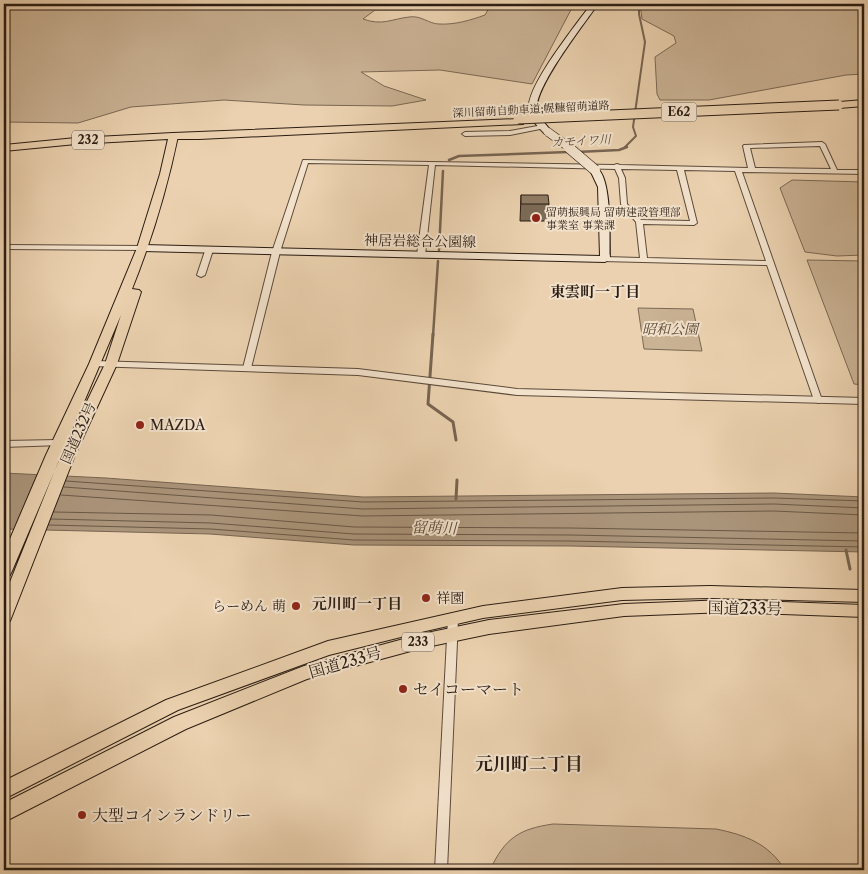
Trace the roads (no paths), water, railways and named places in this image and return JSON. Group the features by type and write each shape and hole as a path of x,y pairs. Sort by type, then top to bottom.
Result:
{"highway":[{"name":"深川留萌自動車道;幌糠留萌道路","path":"172,140 199,134 864,105"},
{"name":"232","path":"4,148 76,141 172,140"},
{"name":"国道232号","path":"4,569 56,449 96,364 143,248 155,214 172,140"},
{"name":"国道232号","path":"4,616 68,455 111,364 145,260 143,248"},
{"path":"80,398 94,399"},
{"name":"国道233号","path":"4,813 180,723 304,673 453,626 483,612 622,594 710,592 864,596"},
{"name":"国道233号","path":"4,790 172,705 328,648 453,626 489,627 624,610 727,606 864,611"}],"main road":[{"path":"594,4 541,85 533,101 534,115 546,130 583,158 595,170 603,187 605,259"},
{"name":"神居岩総合公園線","path":"143,248 605,259"}],"street":[{"path":"464,134 546,130"},
{"path":"752,170 746,146 822,144 835,171"},
{"path":"247,368 276,252 305,161 414,162 432,165 616,166 864,172"},
{"path":"421,255 432,165"},
{"path":"616,166 622,178 624,204 639,222 644,260"},
{"path":"639,222 694,223 680,168"},
{"path":"738,170 818,400"},
{"path":"4,247 143,248"},
{"path":"201,275 209,250"},
{"path":"605,259 770,263"},
{"path":"96,364 358,372 517,392 864,401"},
{"path":"4,444 56,449"},
{"path":"441,870 453,626"}],"water":[{"name":"留萌川","path":"4,473 106,478 363,497 774,493 864,497 864,552 570,546 354,545 210,534 4,529"}],"waterway":[{"name":"カモイワ川","path":"624,148 636,136 633,127 645,42 639,14 639,4"},
{"name":"カモイワ川","path":"577,152 619,150 627,147"},
{"name":"カモイワ川","path":"449,160 459,156 568,152"},
{"name":"カモイワ川","path":"439,250 443,171"},
{"name":"カモイワ川","path":"433,336 438,261"},
{"name":"カモイワ川","path":"433,334 428,404 453,422 456,440"},
{"name":"カモイワ川","path":"456,499 457,480"},
{"path":"846,550 850,569"},
{"path":"863,630 864,635"}],"place":[{"name":"留萌振興局 留萌建設管理部 事業室 事業課","path":"536,218"},
{"name":"MAZDA","path":"140,425"},
{"name":"祥園","path":"426,598"},
{"name":"らーめん 萌","path":"296,606"},
{"name":"セイコーマート","path":"403,689"},
{"name":"大型コインランドリー","path":"82,815"}],"district":[{"name":"東雲町一丁目","path":"595,292"},
{"name":"元川町一丁目","path":"357,604"},
{"name":"元川町二丁目","path":"529,764"}],"park label":[{"name":"昭和公園","path":"670,329"}]}
